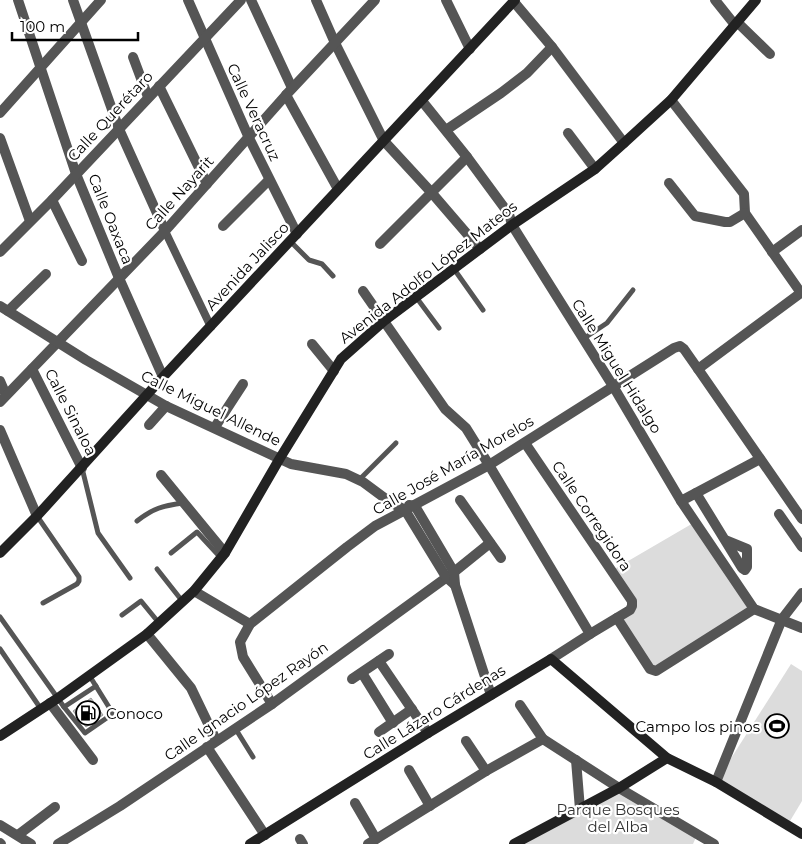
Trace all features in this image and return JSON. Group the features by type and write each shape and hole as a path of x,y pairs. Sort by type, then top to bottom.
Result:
{"main road":[{"name":"Avenida Adolfo López Mateos","path":"0,736 147,634 194,591 223,555 341,359 384,321 512,225 595,169 624,144 671,100 756,0"},
{"name":"Avenida Jalisco","path":"0,553 82,468 163,377 422,101 511,2"},
{"name":"Calle Lázaro Cárdenas","path":"250,844 490,694 551,659"},
{"path":"551,659 667,758 716,782 802,834"},
{"path":"514,844 619,788 667,758"}],"street":[{"name":"Calle Oaxaca","path":"18,0 76,174 163,377"},
{"path":"73,0 119,129 211,327"},
{"path":"0,113 101,0"},
{"name":"Calle Veracruz","path":"188,0 204,40 269,180 293,238"},
{"name":"Calle Querétaro","path":"0,252 52,200 241,0"},
{"path":"251,0 289,91 338,189"},
{"path":"316,0 335,43 384,141 432,192 480,249"},
{"name":"Calle Nayarit","path":"3,398 165,231 289,91 375,0"},
{"path":"446,0 470,49"},
{"path":"715,0 736,23 770,54"},
{"path":"511,2 552,47 624,144"},
{"path":"446,130 527,73 552,47"},
{"path":"133,56 148,97"},
{"path":"159,86 207,184"},
{"path":"671,100 744,194 745,213 802,293 698,369 802,519"},
{"name":"Calle Miguel Hidalgo","path":"422,101 468,157 509,214 512,225 613,386 681,501 754,609"},
{"path":"568,133 595,169"},
{"path":"0,138 30,221"},
{"path":"380,244 468,157"},
{"path":"223,226 269,180"},
{"path":"669,183 695,216 730,222 745,213"},
{"path":"52,200 82,261"},
{"path":"772,252 802,230"},
{"path":"4,308 46,274"},
{"path":"363,291 445,409 466,428 590,634"},
{"name":"Calle Miguel Allende","path":"4,308 166,406 215,427 291,464 346,474 359,480 390,502 410,508"},
{"path":"312,344 334,370"},
{"name":"Calle José María Morelos","path":"272,704 243,657 240,642 250,624 368,532 489,465 674,348 680,346 684,349 698,369"},
{"name":"Calle Sinaloa","path":"32,369 82,468"},
{"path":"0,381 3,398"},
{"path":"215,427 243,384"},
{"path":"149,425 166,406"},
{"path":"0,430 37,516"},
{"name":"Calle Corregidora","path":"525,443 632,600 632,606"},
{"path":"681,501 760,458"},
{"path":"161,475 223,555"},
{"path":"696,493 725,540"},
{"path":"460,500 501,558"},
{"path":"410,508 455,585 490,694"},
{"path":"779,514 802,546"},
{"name":"Calle Ignacio López Rayón","path":"58,844 120,806 272,704 490,543"},
{"path":"194,591 250,624"},
{"path":"716,782 782,619 802,593"},
{"name":"Calle Lázaro Cárdenas","path":"551,659 630,610 632,606"},
{"path":"617,618 650,669 654,671 659,670 754,609 802,628"},
{"path":"147,634 191,688 216,740"},
{"path":"352,679 389,654"},
{"path":"379,661 428,733"},
{"path":"362,673 393,722"},
{"path":"54,700 93,760"},
{"path":"520,705 543,739 695,839 714,844"},
{"path":"379,732 412,709"},
{"path":"355,804 372,842 486,771 543,739"},
{"path":"466,741 486,771"},
{"path":"207,747 265,835"},
{"path":"576,760 580,809"},
{"path":"409,770 430,806"},
{"path":"18,835 55,807"},
{"path":"0,825 31,844"}],"lane":[{"path":"293,238 309,260 322,264 333,276"},
{"path":"454,269 483,310"},
{"path":"583,339 607,323 632,290"},
{"path":"416,298 439,328"},
{"path":"359,480 396,443"},
{"path":"82,468 98,533 130,578"},
{"path":"138,521 151,510 158,507 183,503"},
{"path":"37,516 79,577 77,584 43,603"},
{"path":"171,553 197,532 223,555"},
{"path":"156,569 183,602"},
{"path":"122,615 142,601 160,623"},
{"path":"0,617 54,700 64,707 85,733 111,715 112,712 89,676"},
{"path":"0,649 41,709"},
{"path":"64,707 96,686"},
{"path":"235,728 253,757"}],"green space":[{"path":"695,522 754,609 654,671 617,618 632,606 611,571"},
{"name":"Campo los pinos","path":"791,664 802,671 802,801 787,826 716,782"},
{"name":"Parque Bosques del Alba","path":"619,788 697,835 693,844 514,844"}],"building":[{"name":"Conoco","path":"91,698 103,715 86,727 73,711"}],"place":[{"name":"Conoco","path":"88,713"},
{"name":"Campo los pinos","path":"777,726"}]}
